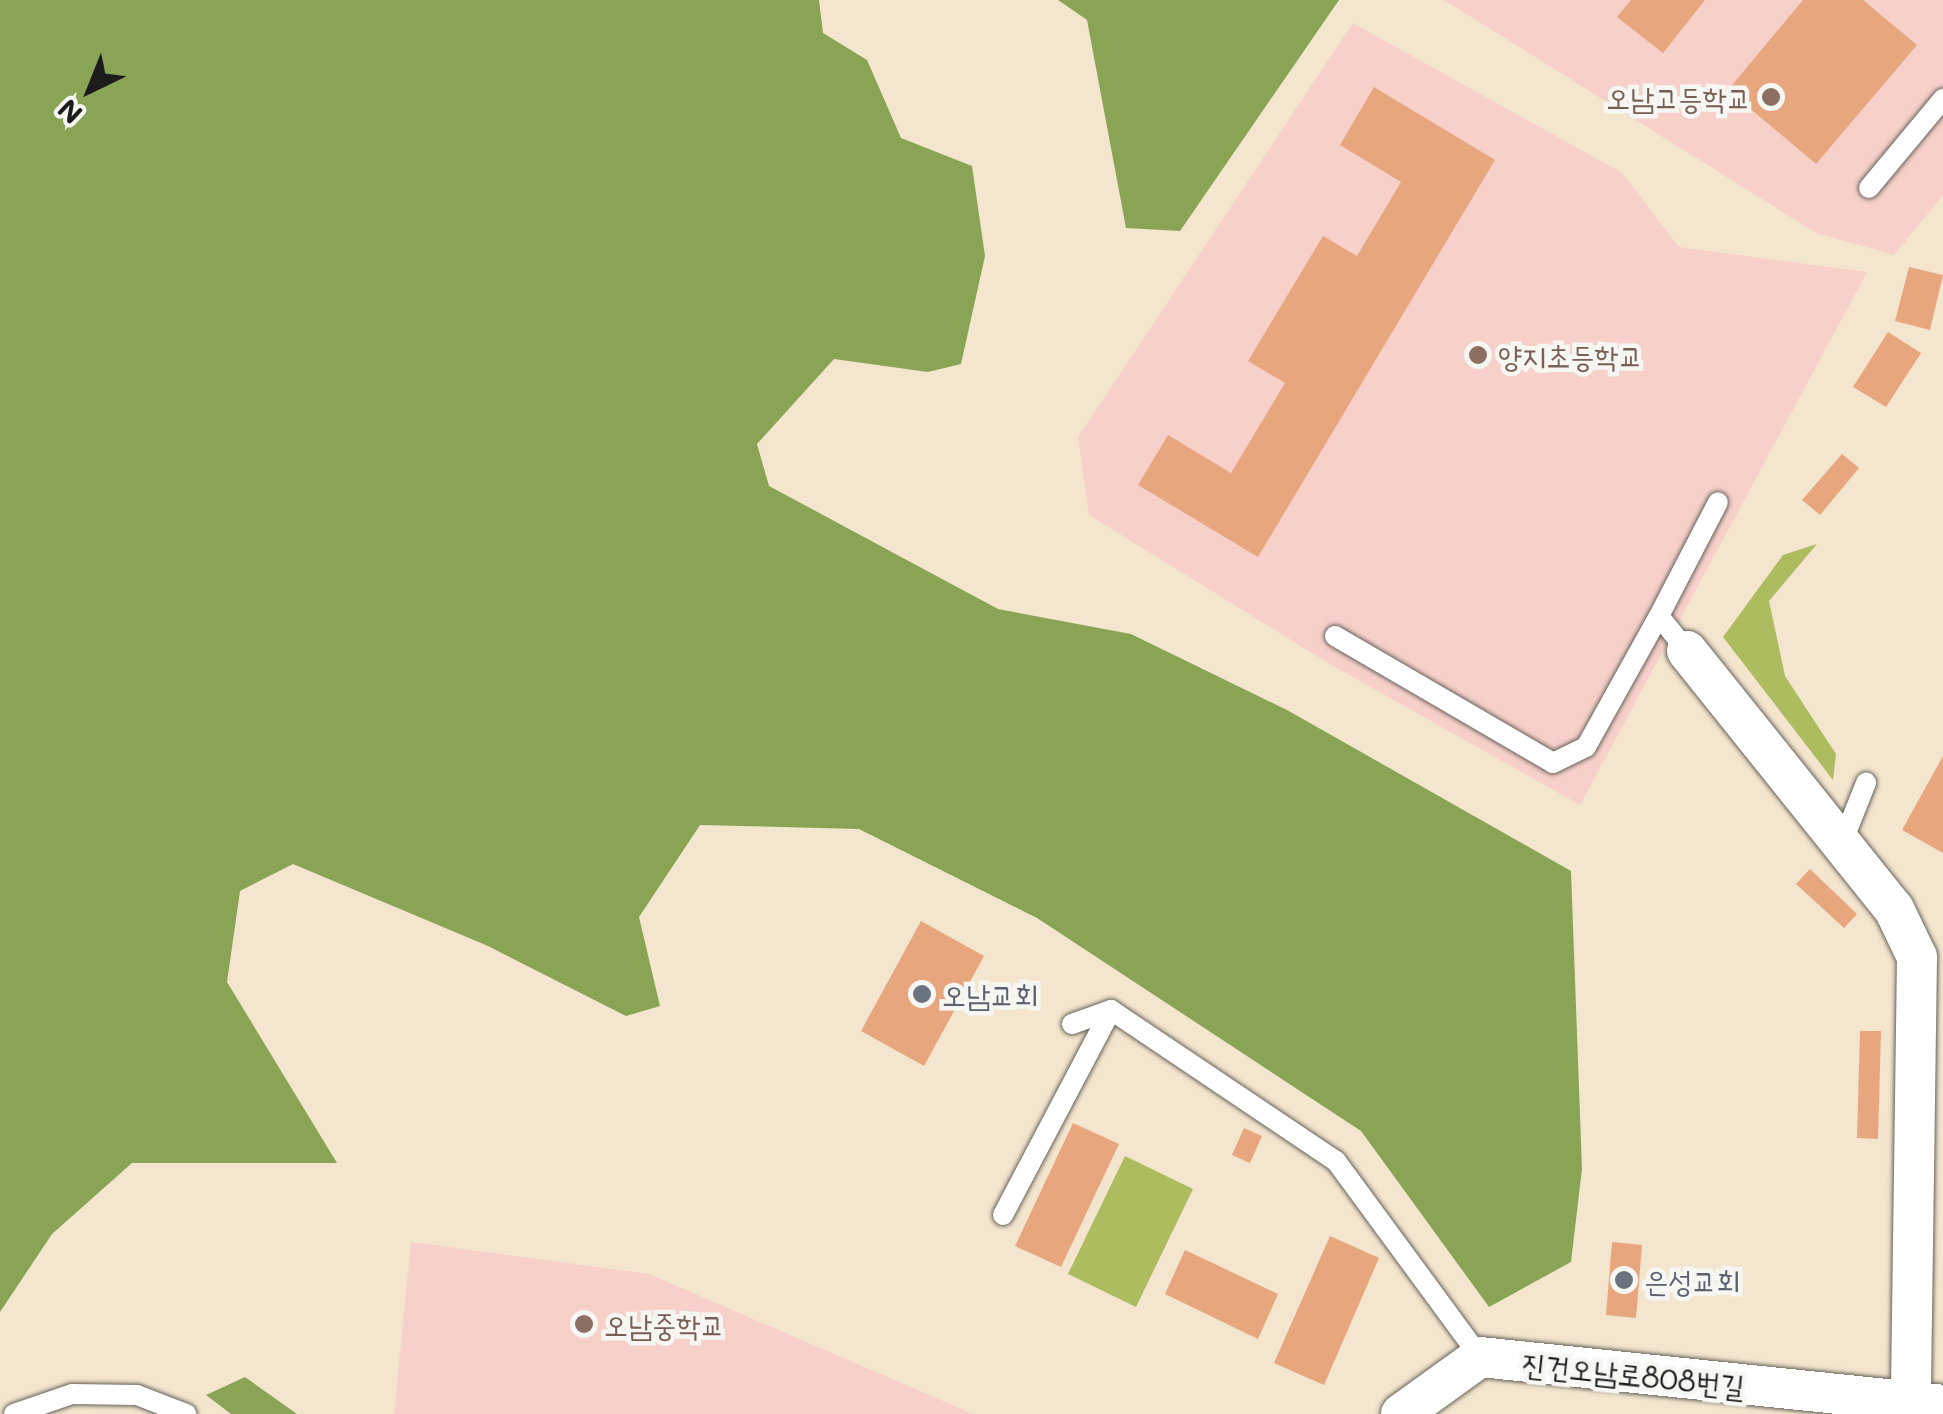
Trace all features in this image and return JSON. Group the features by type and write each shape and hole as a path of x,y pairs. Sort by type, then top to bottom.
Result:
{"street":[{"path":"1687,650 1894,909 1917,957 1927,1404"},
{"name":"진건오남로808번길","path":"1401,1414 1480,1358 1927,1404"}],"lane":[{"path":"1869,188 1943,99"},
{"path":"1335,636 1554,762 1586,747 1718,502"},
{"path":"1659,616 1687,650"},
{"path":"1842,843 1866,783"},
{"path":"1072,1024 1111,1010"},
{"path":"1003,1215 1111,1010"},
{"path":"1111,1010 1336,1161 1480,1358"},
{"path":"14,1414 72,1394 137,1394 186,1414"}],"shaded area":[{"name":"오남고등학교","path":"1444,0 1943,0 1943,195 1894,255 1816,233"},
{"name":"양지초등학교","path":"1353,23 1622,173 1679,247 1867,272 1580,805 1328,663 1089,515 1078,437"},
{"name":"오남중학교","path":"411,1242 649,1274 973,1414 394,1414"}],"green space":[{"path":"0,0 819,0 823,33 867,60 901,138 972,166 985,256 961,364 928,372 834,359 757,444 769,486 998,609 1131,634 1287,710 1571,871 1582,1169 1571,1262 1489,1307 1361,1131 1037,918 859,829 700,825 639,917 660,1006 626,1016 488,946 293,864 240,891 227,982 337,1163 132,1163 52,1234 0,1312"},
{"path":"1058,0 1339,0 1180,231 1126,228 1087,20"},
{"path":"1817,544 1769,601 1785,676 1836,754 1833,780 1723,637 1783,555"},
{"path":"1125,1156 1193,1189 1136,1307 1068,1274"},
{"path":"245,1377 297,1414 231,1414 206,1395"}],"building":[{"path":"1631,0 1705,0 1663,53 1617,17"},
{"path":"1803,0 1863,0 1917,45 1816,164 1728,90"},
{"path":"1374,87 1495,160 1258,557 1138,485 1168,435 1231,473 1285,383 1248,361 1323,236 1357,256 1401,182 1340,145"},
{"path":"1909,267 1943,275 1930,330 1895,321"},
{"path":"1888,332 1921,353 1886,407 1853,387"},
{"path":"1842,454 1859,468 1820,515 1802,500"},
{"path":"1943,756 1943,853 1902,830"},
{"path":"1810,869 1857,914 1844,928 1796,884"},
{"name":"오남교회","path":"921,921 984,956 924,1066 861,1031"},
{"path":"1860,1031 1881,1031 1878,1139 1857,1138"},
{"path":"1073,1123 1119,1144 1061,1267 1015,1246"},
{"path":"1244,1128 1262,1136 1250,1163 1232,1155"},
{"path":"1330,1236 1379,1258 1324,1385 1274,1363"},
{"name":"은성교회","path":"1612,1242 1642,1245 1636,1318 1606,1315"},
{"path":"1185,1250 1278,1294 1258,1339 1165,1294"}],"place":[{"name":"오남고등학교","path":"1771,97"},
{"name":"양지초등학교","path":"1478,355"},
{"name":"오남교회","path":"922,994"},
{"name":"은성교회","path":"1624,1280"},
{"name":"오남중학교","path":"584,1324"}]}
